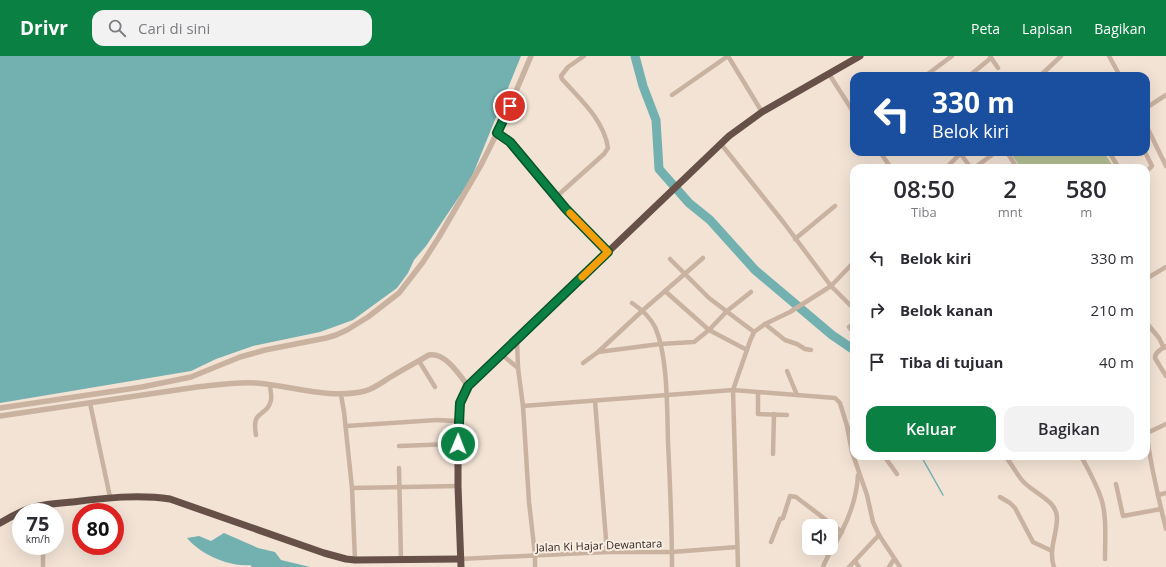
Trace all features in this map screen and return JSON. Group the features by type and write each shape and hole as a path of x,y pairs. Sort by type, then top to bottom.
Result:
{"highway":[{"path":"461,567 458,486 458,421 460,403 468,386 737,129 762,112 860,56"},
{"path":"57,503 110,497 154,497 170,499 346,559 460,559"},
{"path":"0,523 12,516"}],"street":[{"path":"0,408 148,386 194,377 240,357 265,350 336,335 368,317 392,299 407,283 439,237 472,182 497,133 531,56"},
{"path":"556,197 604,154 608,148 604,132 592,113 561,76 568,67 584,56"},
{"path":"672,95 728,56 762,112"},
{"path":"930,72 952,56"},
{"path":"1044,72 1061,56"},
{"path":"1110,56 1118,72"},
{"path":"974,72 991,57 998,68"},
{"path":"829,74 850,106"},
{"path":"1150,105 1166,95"},
{"path":"497,133 510,142 556,197 608,252"},
{"path":"1150,133 1166,166"},
{"path":"721,144 832,286 850,305"},
{"path":"950,164 957,156"},
{"path":"982,164 991,156"},
{"path":"1147,156 1152,166 1150,168"},
{"path":"795,239 835,206"},
{"path":"583,364 703,258"},
{"path":"670,259 718,305 754,332"},
{"path":"738,567 733,390 747,350 754,332 765,324 790,312 832,286 850,266"},
{"path":"1150,277 1166,267"},
{"path":"665,291 709,330 747,350"},
{"path":"598,352 660,344 694,342 709,330 727,311 752,292"},
{"path":"632,303 642,311 655,327 660,344 667,396 672,567"},
{"path":"765,324 785,340 811,350"},
{"path":"1150,327 1165,347 1155,355 1155,358 1166,376"},
{"path":"517,339 518,368 523,406 535,567"},
{"path":"0,416 197,387 230,384 254,383 341,395 366,391 429,355 434,354 449,363 468,386"},
{"path":"501,354 518,368"},
{"path":"419,361 435,387"},
{"path":"787,371 797,395"},
{"path":"194,377 197,382 197,387"},
{"path":"256,435 254,424 255,420 269,405 271,400 270,385"},
{"path":"523,406 733,390 797,395 837,400 840,403 850,440"},
{"path":"758,392 758,414 787,415"},
{"path":"341,395 346,426 352,488 355,560"},
{"path":"595,401 607,552"},
{"path":"90,403 110,497"},
{"path":"25,405 27,412"},
{"path":"773,454 774,414"},
{"path":"346,426 437,420 458,421"},
{"path":"1150,432 1166,424"},
{"path":"398,446 452,444 458,446"},
{"path":"1150,457 1166,529"},
{"path":"854,460 867,495 873,522 879,535 900,567"},
{"path":"887,460 897,474"},
{"path":"1008,460 1021,479 1044,497 1056,511 1057,518 1051,557 1054,567"},
{"path":"1083,460 1102,503 1105,532 1105,559"},
{"path":"400,468 402,560"},
{"path":"823,567 827,556 842,532 854,503 858,473"},
{"path":"1116,484 1123,516 1161,509"},
{"path":"352,488 458,486"},
{"path":"1158,494 1166,493"},
{"path":"771,542 780,519 783,518 790,496 796,497 842,532"},
{"path":"1000,497 1015,508 1033,542 1052,551"},
{"path":"849,567 879,535"},
{"name":"Jalan Ki Hajar Dewantara","path":"460,559 607,552 672,552 737,547"},
{"path":"43,555 43,567"},
{"path":"889,567 894,559"},
{"path":"855,561 859,567"}],"green space":[{"path":"1013,156 1106,156 1112,164 1018,164"}],"water":[{"path":"0,56 521,56 471,179 426,246 414,260 408,273 397,288 353,320 320,332 253,346 216,359 191,371 0,403"},
{"path":"224,533 258,548 275,552 281,560 310,567 252,567 250,565 224,562 199,549 187,538 199,536 211,541"}],"waterway":[{"path":"635,56 643,86 656,120 659,169 689,203 710,220 755,270 832,335 850,347"},
{"path":"923,460 943,495"}],"slow traffic":[{"path":"570,213 608,252 582,277"}],"route":[{"path":"458,444 460,403 468,386 608,252 566,209 510,142 497,133 510,106"}]}
